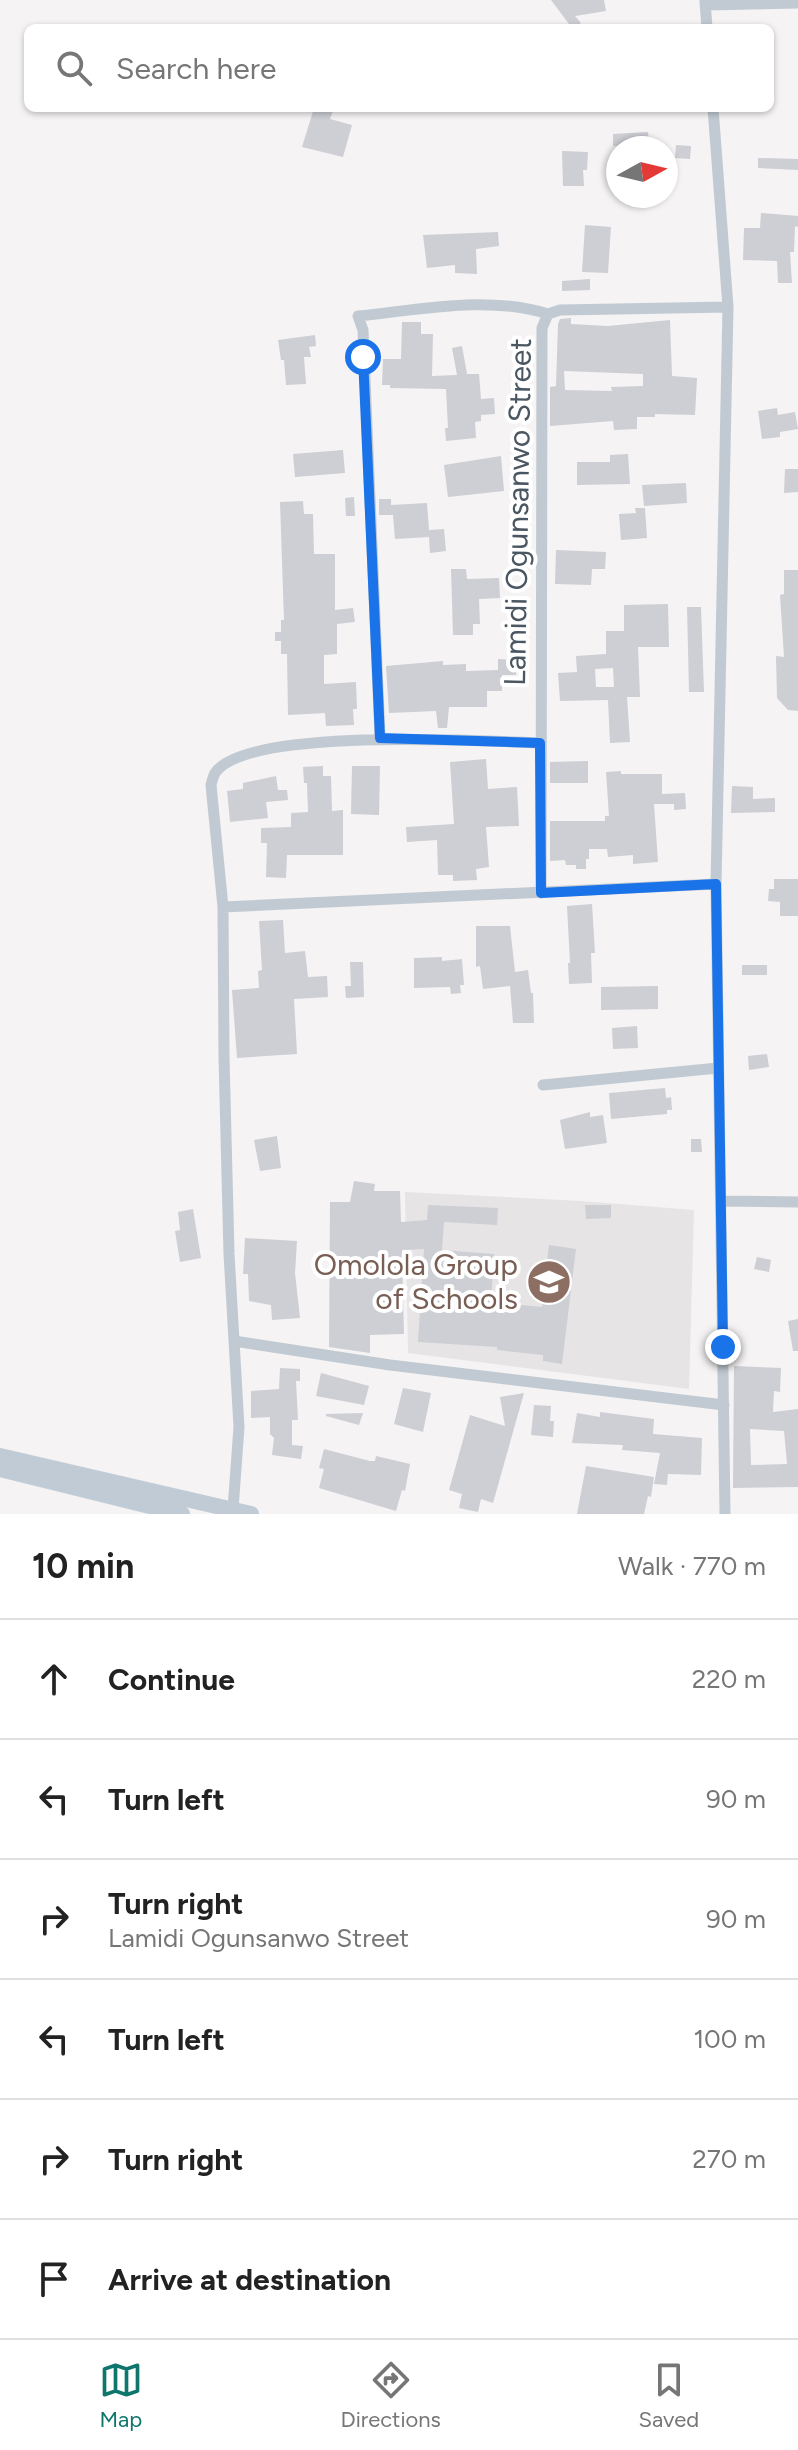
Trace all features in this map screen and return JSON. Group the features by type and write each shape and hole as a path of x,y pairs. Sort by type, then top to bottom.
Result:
{"main road":[{"path":"0,1456 251,1514"},
{"path":"0,1469 182,1514"}],"street":[{"path":"707,24 705,2 798,3"},
{"path":"713,112 728,307 716,884 725,1514"},
{"path":"380,738 363,330 358,316 465,305 521,306 548,314"},
{"name":"Lamidi Ogunsanwo Street","path":"541,893 542,328 548,314 560,310 728,307"},
{"path":"233,1509 239,1427 224,1057 223,907 211,785 216,772 227,763 267,748 380,738 540,743"},
{"path":"223,907 716,884"},
{"path":"543,1085 718,1068"},
{"path":"721,1201 798,1202"},
{"path":"234,1341 390,1365 724,1405"}],"shaded area":[{"name":"Omolola Group of Schools","path":"405,1192 694,1210 689,1389 408,1353"}],"building":[{"path":"551,0 604,0 606,11 575,16 581,23 569,24"},
{"path":"313,112 333,112 330,119 352,125 343,157 302,147"},
{"path":"648,132 648,136 613,136"},
{"path":"678,145 691,146 690,159 678,158"},
{"path":"562,151 588,152 587,170 583,170 584,186 563,186"},
{"path":"758,158 798,159 798,170 758,168"},
{"path":"761,213 798,216 794,252 790,252 792,283 778,283 777,261 743,260 744,228 760,228"},
{"path":"585,225 611,227 608,273 582,272"},
{"path":"498,232 499,246 476,249 477,274 455,273 455,265 427,268 423,235"},
{"path":"590,279 590,290 562,291 562,281"},
{"path":"571,318 571,324 608,326 670,320 672,376 697,378 695,415 637,417 637,429 614,430 613,421 550,426 550,387 556,386 560,319","holes":["564,371 643,374 643,386 611,387 612,391 565,390"]},
{"path":"402,322 421,322 421,334 433,334 432,376 457,375 452,348 462,346 467,374 479,374 481,399 494,398 495,414 481,415 481,421 475,422 476,438 446,441 446,389 390,388 390,385 382,385 383,359 401,359"},
{"path":"315,335 316,346 309,347 311,357 304,357 306,384 286,385 284,360 281,360 278,340"},
{"path":"777,408 778,415 795,412 798,429 780,432 780,437 762,439 758,411"},
{"path":"343,450 345,473 295,477 293,454"},
{"path":"628,454 630,484 577,485 577,462 610,462 610,455"},
{"path":"501,456 504,491 448,497 444,465"},
{"path":"785,469 798,469 798,492 784,493"},
{"path":"686,483 687,503 644,506 642,485"},
{"path":"354,497 355,516 346,516 345,498"},
{"path":"379,499 391,499 391,505 427,503 429,530 444,529 446,551 430,553 429,537 395,539 393,515 379,515"},
{"path":"303,501 304,514 313,514 314,554 335,554 335,610 353,608 355,622 337,624 337,654 324,655 324,684 356,682 354,725 326,726 325,713 288,715 287,654 281,654 281,641 275,641 275,632 281,632 281,620 284,620 280,502"},
{"path":"635,508 645,508 647,538 621,540 619,514 636,513"},
{"path":"556,550 606,552 605,569 592,569 591,585 555,584"},
{"path":"451,569 466,569 467,579 499,578 500,598 479,599 480,624 473,624 473,635 453,635"},
{"path":"784,570 798,570 798,711 788,710 777,698 776,656 784,657 780,595 784,594"},
{"path":"668,604 669,647 638,647 640,697 627,697 630,742 610,743 608,700 560,701 558,673 577,672 576,656 606,654 606,631 624,631 624,605","holes":["613,668 614,687 596,687 595,669"]},
{"path":"687,607 701,607 704,692 689,692"},
{"path":"498,659 516,660 516,675 502,675 502,691 487,691 487,707 449,707 447,728 438,728 436,711 389,713 386,666 443,661 443,665 466,664 466,671 498,670"},
{"path":"486,759 488,789 517,787 519,826 486,827 489,867 476,869 477,880 453,881 453,875 438,875 437,840 407,842 406,827 454,824 450,762"},
{"path":"588,761 588,783 550,783 550,762"},
{"path":"323,766 323,776 331,776 332,811 343,810 343,855 287,855 286,878 266,877 267,843 261,843 261,828 291,827 291,813 308,812 303,767"},
{"path":"352,766 380,766 379,815 351,814"},
{"path":"621,771 621,774 662,774 662,794 685,793 686,809 674,810 674,804 654,804 658,862 633,864 633,855 608,857 607,849 589,849 586,869 566,865 565,860 550,861 550,821 605,821 605,816 609,816 606,772"},
{"path":"276,776 278,790 287,790 288,800 266,802 268,818 230,822 227,791 243,789 243,783"},
{"path":"732,786 753,787 753,799 775,798 775,812 731,813"},
{"path":"774,879 798,879 798,916 780,916 780,902 768,901 769,889 774,889"},
{"path":"592,904 595,953 591,953 592,983 569,984 567,906"},
{"path":"283,920 285,953 305,951 308,977 327,976 328,997 294,999 297,1054 237,1058 232,990 259,988 258,971 262,970 259,921"},
{"path":"476,926 510,926 515,972 528,970 534,1023 513,1023 510,986 483,989 480,966 476,967"},
{"path":"442,957 442,961 462,959 464,985 460,985 461,993 451,994 450,987 414,988 414,958"},
{"path":"350,962 363,962 364,997 346,998 345,986 351,986"},
{"path":"742,965 767,965 767,975 742,975"},
{"path":"658,986 658,1009 601,1010 601,987"},
{"path":"637,1026 638,1048 613,1049 612,1028"},
{"path":"767,1054 769,1067 749,1070 748,1056"},
{"path":"665,1088 666,1098 671,1097 672,1110 667,1110 667,1114 611,1119 609,1093"},
{"path":"590,1112 590,1117 603,1115 607,1143 565,1149 560,1120"},
{"path":"277,1136 281,1168 260,1171 254,1140"},
{"path":"691,1139 701,1139 702,1152 691,1152"},
{"path":"354,1181 375,1184 374,1191 400,1191 401,1222 427,1220 428,1205 498,1208 497,1225 444,1222 442,1250 494,1254 491,1302 542,1307 549,1245 576,1249 562,1364 543,1361 543,1355 497,1350 497,1347 418,1342 424,1249 402,1250 404,1334 370,1335 370,1353 329,1347 330,1202 350,1202"},
{"path":"585,1205 611,1205 611,1218 586,1219"},
{"path":"193,1209 201,1258 180,1262 175,1231 180,1230 178,1212"},
{"path":"245,1238 297,1241 295,1273 300,1318 272,1320 271,1305 249,1301 248,1274 243,1274"},
{"path":"757,1257 771,1260 769,1272 754,1269"},
{"path":"798,1319 798,1351 793,1351 788,1321"},
{"path":"734,1366 781,1368 780,1392 774,1391 773,1412 798,1409 798,1487 733,1488","holes":["750,1429 784,1431 787,1464 751,1465"]},
{"path":"280,1368 300,1369 300,1381 296,1381 298,1420 292,1420 292,1445 303,1446 301,1459 272,1455 274,1438 270,1434 270,1417 251,1418 251,1391 279,1389"},
{"path":"321,1373 369,1386 364,1405 316,1396"},
{"path":"403,1388 431,1393 423,1432 394,1424"},
{"path":"524,1393 493,1503 481,1499 478,1512 459,1508 462,1494 449,1490 470,1415 505,1426 500,1397"},
{"path":"534,1405 551,1406 553,1437 531,1435"},
{"path":"600,1412 654,1419 653,1434 702,1438 701,1475 668,1474 667,1485 654,1484 660,1453 622,1450 623,1445 572,1443 577,1413 600,1417"},
{"path":"363,1413 359,1425 326,1416 326,1414"},
{"path":"324,1449 370,1461 375,1461 376,1456 410,1464 405,1491 402,1490 396,1511 319,1488 324,1469 319,1468"},
{"path":"586,1466 654,1477 644,1514 577,1514"}],"place":[{"name":"Omolola Group of Schools","path":"549,1282"}],"route":[{"path":"363,357 380,738 540,743 541,893 716,884 723,1347"}]}
